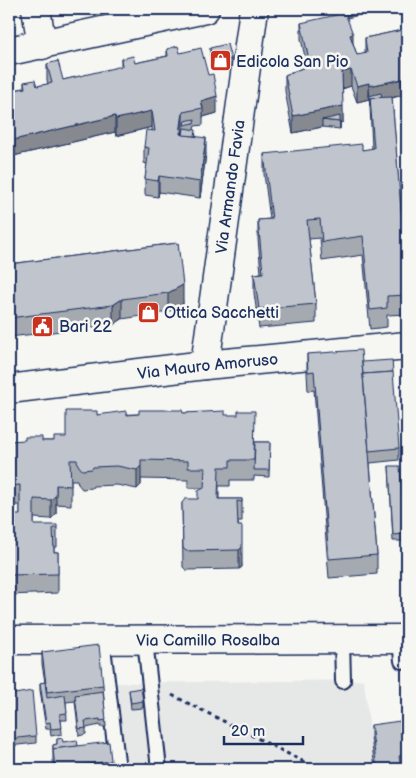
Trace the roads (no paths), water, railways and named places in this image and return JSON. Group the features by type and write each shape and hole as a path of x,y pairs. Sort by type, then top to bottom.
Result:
{"street":[{"path":"36,9 42,45"},
{"path":"9,52 205,9"},
{"name":"Via Armando Favia","path":"205,365 254,9"},
{"name":"Via Mauro Amoruso","path":"9,389 205,365 407,346"},
{"name":"Via Camillo Rosalba","path":"9,640 342,639 403,646"}],"lane":[{"path":"102,639 118,769"},
{"path":"342,639 343,680"},
{"path":"145,640 159,769"}],"place":[{"name":"Edicola San Pio","path":"220,61"},
{"name":"Ottica Sacchetti","path":"148,312"},
{"name":"Bari 22","path":"43,326"}]}
